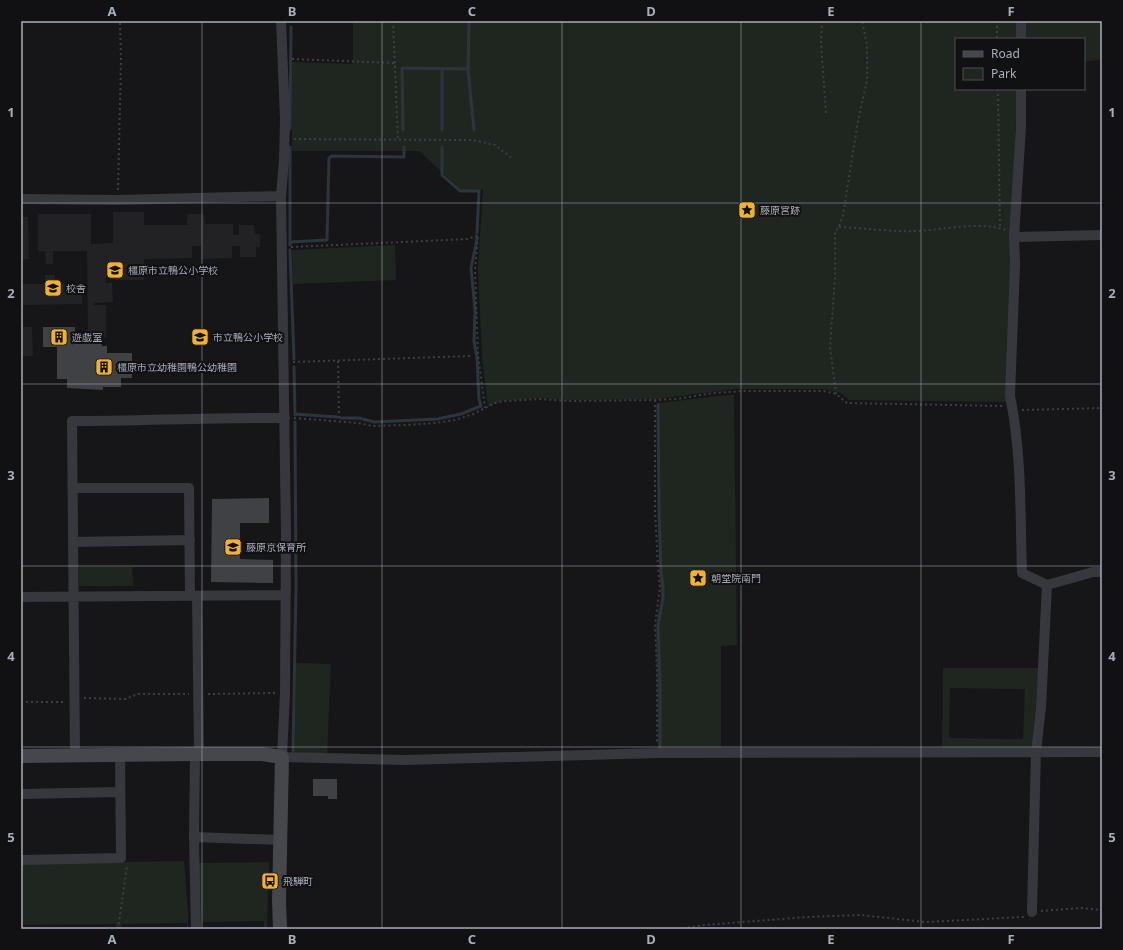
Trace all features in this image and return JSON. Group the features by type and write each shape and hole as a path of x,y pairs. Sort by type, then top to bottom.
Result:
{"street":[{"path":"280,929 280,840 285,693 286,595 285,418 281,248 281,196 285,139 281,21"},
{"path":"1020,21 1021,38"},
{"path":"1021,90 1022,127 1014,235 1015,264 1010,396 1013,408 1020,482 1022,573 1046,585 1093,572 1102,572"},
{"path":"21,199 118,200 281,196"},
{"path":"1014,235 1102,235"},
{"path":"75,755 72,422 216,417 285,418"},
{"path":"73,488 189,488 190,540 199,694 194,837 196,929"},
{"path":"73,542 190,540"},
{"path":"1032,912 1036,752 1041,707 1046,585"},
{"path":"21,597 286,595"},
{"path":"21,756 262,754 282,757 405,760 657,753 1102,752"},
{"path":"21,860 121,858 120,754"},
{"path":"21,794 120,792"},
{"path":"194,837 280,840"}],"path":[{"path":"118,200 121,61 120,21"},
{"path":"393,21 398,140"},
{"path":"822,21 821,41 826,114"},
{"path":"836,394 830,347 835,277 835,232 839,227 843,215 858,121 867,80 867,45 862,21"},
{"path":"997,21 997,38"},
{"path":"292,59 395,63"},
{"path":"998,90 1000,228"},
{"path":"285,139 473,140 495,145 512,158"},
{"path":"839,227 884,231 918,231 957,227 992,227 1000,228 1014,235"},
{"path":"281,248 468,239 478,234 475,270 478,355 486,408"},
{"path":"284,363 470,356"},
{"path":"338,361 339,422"},
{"path":"285,418 358,422 373,426 435,423 455,420 473,414 497,402 539,398 570,401 655,400 677,399 713,393 744,391 824,391 836,394 848,403 1013,408 1102,408"},
{"path":"655,400 656,508 660,587 655,623 657,672 657,753"},
{"path":"21,702 125,699 138,694 285,693"},
{"path":"118,929 128,860"},
{"path":"678,929 815,917 861,915 925,922 1023,917 1032,912 1080,908 1102,910"}],"shaded area":[{"name":"橿原市立鴨公小学校","path":"113,212 144,212 144,225 187,225 188,214 204,214 205,224 233,224 233,235 239,234 239,225 254,225 255,234 260,234 260,247 256,247 256,257 240,257 240,246 232,246 232,258 201,259 201,246 192,246 192,258 144,259 144,280 115,280 114,276 106,276 106,283 112,283 113,302 94,303 94,305 106,305 106,337 88,337 87,251 53,251 53,264 46,264 45,251 38,251 38,214 91,214 91,244 113,243"},
{"path":"21,217 28,217 29,259 21,260"},
{"name":"校舎","path":"45,275 55,275 55,284 84,284 82,304 21,305 21,284 45,284"},
{"path":"21,327 32,327 33,356 21,356"}],"green space":[{"name":"藤原宮跡","path":"353,21 1102,21 1102,59 1085,62 1085,38 955,38 955,90 1017,90 1007,402 849,400 841,393 824,389 734,389 657,399 573,400 538,398 501,401 488,407 482,357 478,268 483,190 462,191 419,151 292,151 292,62 353,64"},
{"path":"395,245 396,280 293,284 292,250"},
{"name":"朝堂院南門","path":"734,395 737,645 721,646 721,750 658,751 656,637 657,615 661,598 659,570 657,403"},
{"path":"79,567 132,567 133,586 79,586"},
{"path":"296,663 331,664 327,755 294,755"},
{"path":"943,668 1038,668 1031,749 942,749","holes":["950,688 1025,689 1023,739 949,738"]},
{"path":"184,861 188,929 144,929 187,928 187,923 122,924 122,929 116,929 116,924 21,925 21,864"},
{"path":"269,862 267,929 202,929 199,863","holes":["264,921 264,927 202,928 202,922"]}],"building":[{"name":"橿原市立幼稚園鴨公幼稚園","path":"43,327 75,327 75,341 102,341 102,346 107,346 107,353 132,353 132,378 121,378 121,387 103,387 103,390 67,388 67,379 57,379 57,347 43,347"},
{"path":"269,498 269,523 240,523 240,559 273,560 273,583 211,582 212,499"},
{"path":"313,779 337,779 337,799 328,799 328,796 313,796"}],"waterway":[{"path":"403,130 402,68 468,69 469,21"},
{"path":"290,129 291,27"},
{"path":"442,69 442,130"},
{"path":"468,69 474,130"},
{"path":"290,147 290,245"},
{"path":"290,242 327,240 329,158 332,156 404,157 404,147"},
{"path":"442,147 442,175 460,191 479,191 477,233"},
{"path":"341,418 359,418 374,422 437,419 461,414 481,406 479,399 477,358 474,341 475,310 471,268 477,237"},
{"path":"290,250 294,359"},
{"path":"294,367 295,415"},
{"path":"658,405 659,510 661,572 663,587 663,599 658,625 660,750"},
{"path":"295,414 337,417"},
{"path":"293,751 296,587 295,422"}],"place":[{"name":"藤原宮跡","path":"747,210"},
{"name":"橿原市立鴨公小学校","path":"115,270"},
{"name":"校舎","path":"53,288"},
{"name":"遊戯室","path":"59,337"},
{"name":"市立鴨公小学校","path":"200,337"},
{"name":"橿原市立幼稚園鴨公幼稚園","path":"104,367"},
{"name":"藤原京保育所","path":"233,547"},
{"name":"朝堂院南門","path":"698,578"},
{"name":"飛騨町","path":"270,881"}]}
